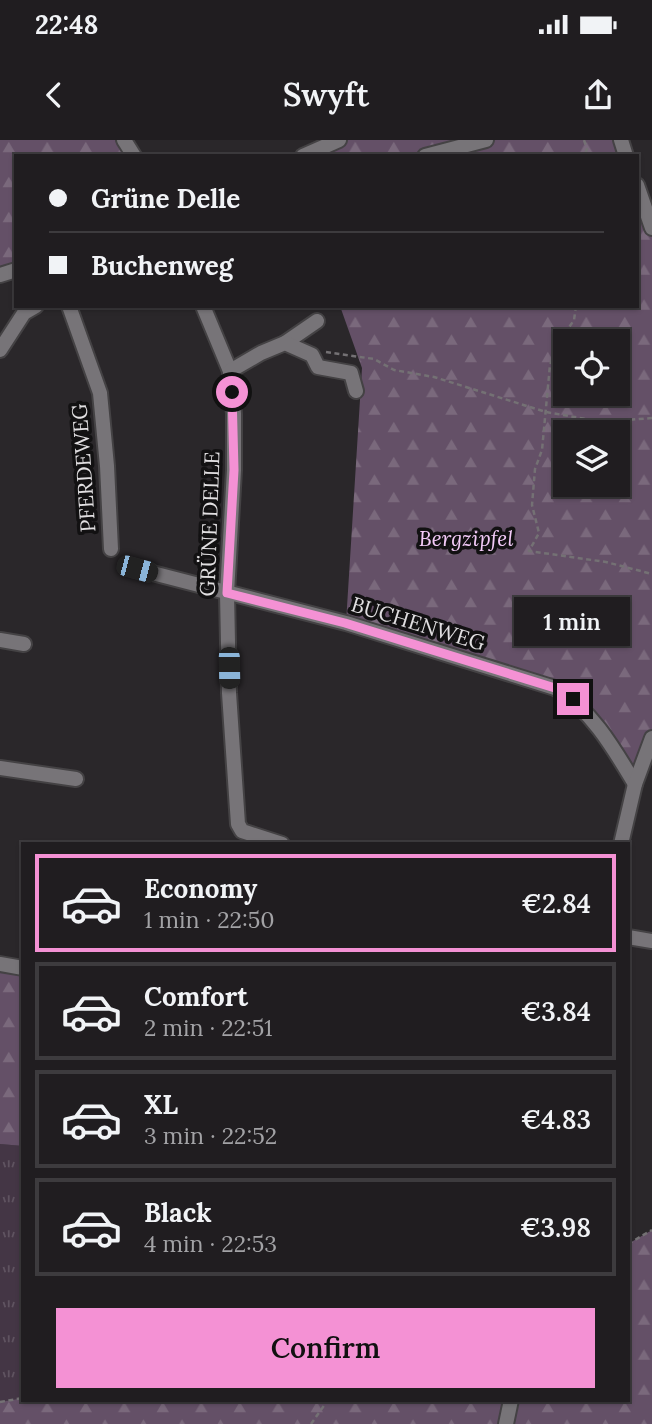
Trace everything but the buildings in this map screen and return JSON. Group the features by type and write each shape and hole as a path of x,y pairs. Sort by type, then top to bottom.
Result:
{"street":[{"path":"308,154 339,140"},
{"path":"433,154 486,140"},
{"path":"639,192 652,228"},
{"path":"0,350 24,313 33,308"},
{"name":"PFERDEWEG","path":"70,308 100,393 111,549"},
{"name":"GRÜNE DELLE","path":"204,308 230,371 234,414 234,470 227,593 229,693 238,824 242,831 276,842"},
{"path":"230,371 285,343 317,321"},
{"path":"285,343 312,355 318,367 351,373 356,391"},
{"name":"BUCHENWEG","path":"137,569 345,623 555,688 573,699 611,745 635,784"},
{"path":"0,640 23,644"},
{"path":"621,842 635,784 652,738"},
{"path":"0,768 76,779"},
{"path":"630,937 652,941"},
{"path":"0,964 21,968"},
{"path":"506,1424 511,1402"}],"path":[{"path":"576,308 574,320 557,345 550,366 542,450 535,469 532,505 538,533 529,551 606,562 652,574"},
{"path":"307,352 319,351 374,359 394,370 434,377 546,412 603,422 652,418"},
{"path":"630,1243 652,1230"},
{"path":"0,1402 21,1398"},
{"path":"311,1424 327,1402"}],"green space":[{"path":"0,140 115,140 123,154 14,154 14,277 0,282"},
{"path":"339,140 619,140 624,154 308,154"},
{"name":"Bergzipfel","path":"639,192 652,228 652,738 635,784 573,699 346,623 362,368 341,308 639,308"},
{"path":"0,969 21,972 21,1146 0,1144"},
{"path":"0,1144 21,1146 21,1398 0,1402"},
{"path":"652,1230 652,1424 0,1424 0,1402 21,1398 21,1402 630,1402 630,1243"}],"route":[{"path":"232,392 234,470 227,593 345,623 555,688 573,699"}]}
